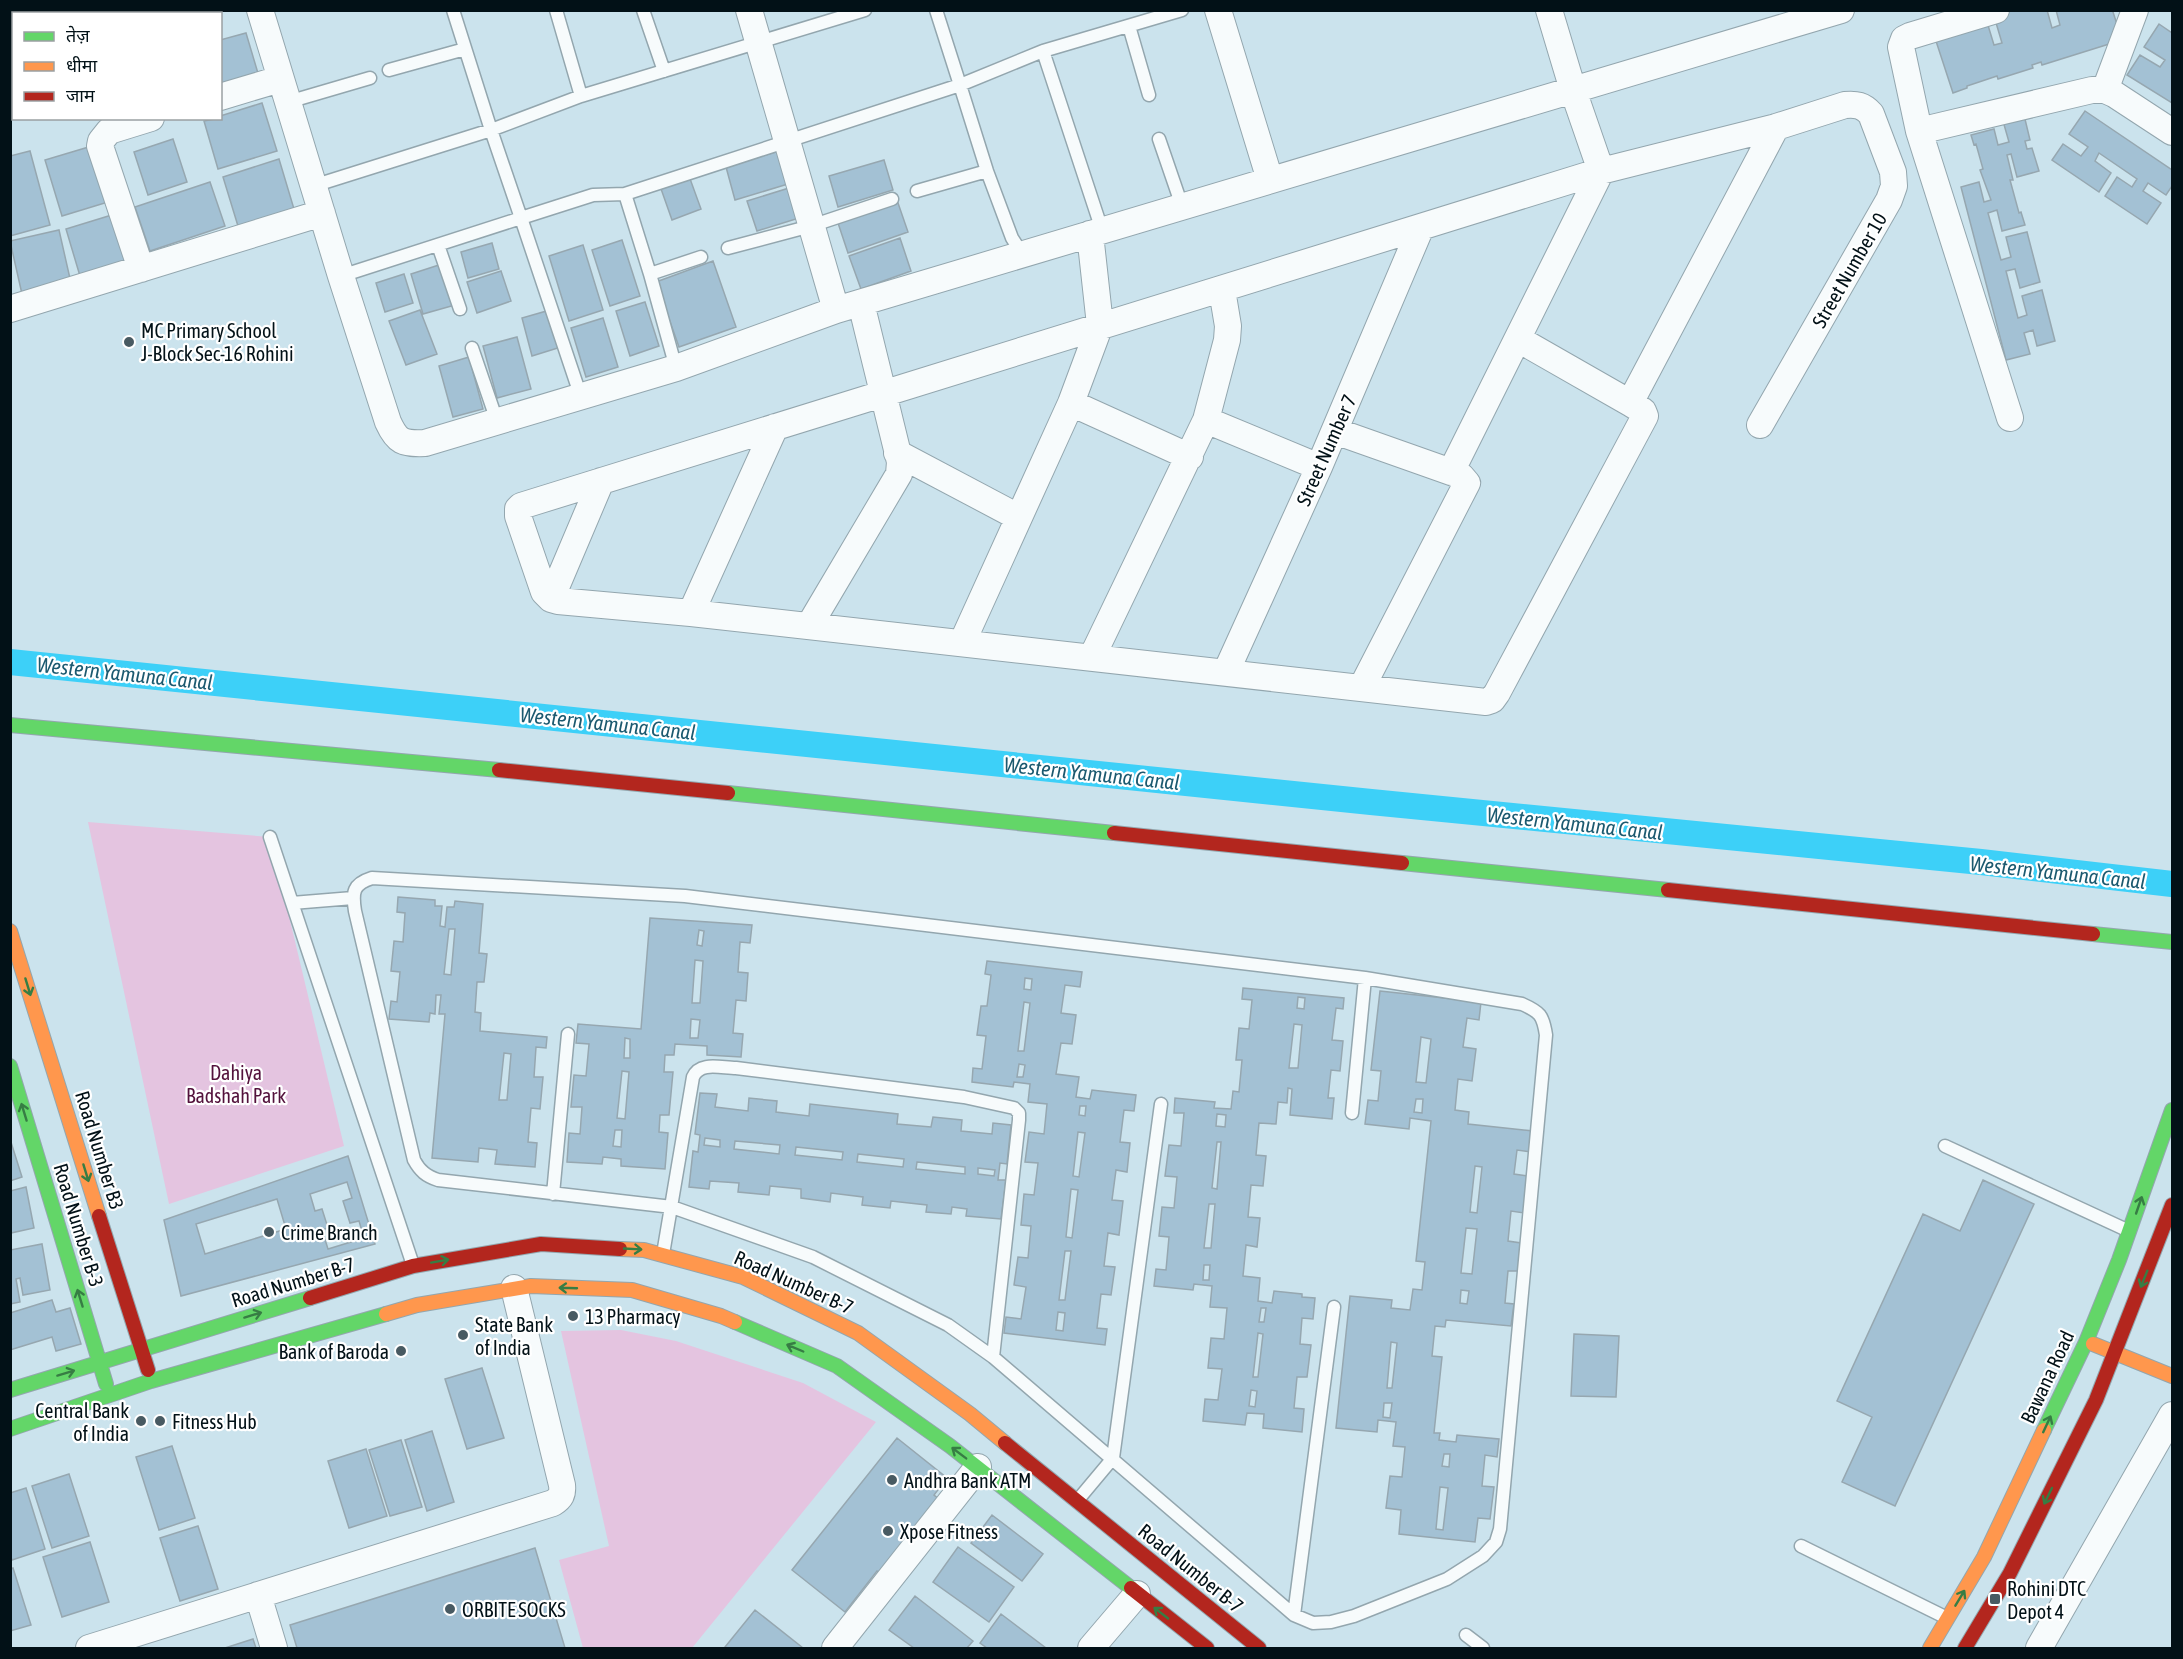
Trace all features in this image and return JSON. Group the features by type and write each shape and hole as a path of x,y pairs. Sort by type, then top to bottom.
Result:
{"street":[{"path":"260,10 388,422 394,434 401,441 412,443 425,443 676,368 836,310 1841,10"},
{"path":"749,10 836,310"},
{"path":"1218,10 1270,180"},
{"path":"1451,472 1601,171 1572,90 1549,10"},
{"path":"1996,10 1910,36 1902,43 1919,130 2010,418"},
{"path":"2105,90 2135,10"},
{"path":"1919,130 2092,90 2105,90 2123,99 2172,132"},
{"path":"222,98 284,91"},
{"name":"Street Number 10","path":"1760,425 1889,200 1894,186 1893,172 1871,114 1866,108 1857,104 1845,105 1776,127"},
{"path":"141,269 100,141 109,131 145,120"},
{"path":"1518,339 1645,413 1492,700 1481,702 1092,657 550,599 544,592 518,516 518,509 521,506 1601,171 1776,127"},
{"path":"1630,403 1776,127"},
{"path":"11,308 322,213"},
{"name":"Street Number 7","path":"1226,672 1335,431 1421,227"},
{"path":"962,643 1071,403 1100,326 1096,232"},
{"path":"1092,657 1206,420 1227,340 1228,326 1222,290"},
{"path":"809,626 892,489 900,462 861,303"},
{"path":"1071,403 1190,457"},
{"path":"1206,420 1319,467"},
{"path":"691,613 775,427"},
{"path":"1335,431 1451,472 1465,479 1467,483 1362,687"},
{"path":"897,453 1018,517"},
{"path":"550,599 601,481"},
{"path":"10,725 453,765 2172,942"},
{"name":"Road Number B3","path":"10,931 151,1382"},
{"name":"Road Number B-3","path":"10,1066 109,1395"},
{"name":"Bawana Road","path":"1965,1648 1961,1626 1984,1557 2086,1342 2130,1231 2172,1110"},
{"name":"Bawana Road","path":"1930,1648 1961,1626 2010,1573 2096,1400 2172,1205"},
{"name":"Road Number B-7","path":"10,1390 413,1266 541,1244 644,1250 743,1277 858,1333 970,1414 1258,1648"},
{"path":"10,1429 151,1382 417,1305 531,1286 632,1290 721,1316 837,1366 978,1467 1207,1648"},
{"path":"89,1648 553,1503 559,1499 563,1492 562,1485 514,1288"},
{"path":"2086,1342 2172,1376"},
{"path":"2039,1648 2172,1415"},
{"path":"835,1648 978,1467"},
{"path":"1090,1648 1137,1593"},
{"path":"258,1595 274,1648"}],"lane":[{"path":"453,10 580,397"},
{"path":"556,10 581,96"},
{"path":"643,10 664,71"},
{"path":"313,186 491,130 581,96 758,43 844,14 865,10"},
{"path":"936,10 987,171 1012,238 1023,255"},
{"path":"341,276 593,195 625,195 960,85 1043,51 1182,10"},
{"path":"1129,26 1149,95"},
{"path":"389,70 465,49"},
{"path":"1043,51 1096,232"},
{"path":"284,91 370,78"},
{"path":"1159,139 1182,206"},
{"path":"917,190 987,171"},
{"path":"625,195 676,368"},
{"path":"728,248 811,226 892,199"},
{"path":"438,245 460,309"},
{"path":"650,274 701,257"},
{"path":"472,348 497,421"},
{"path":"270,837 413,1266"},
{"path":"372,878 685,896 1365,978 1522,1004 1536,1011 1544,1019 1546,1035 1500,1528 1496,1542 1483,1556 1447,1579 1354,1616 1331,1622 1312,1623 1294,1615 993,1357 948,1325 813,1257 672,1207 438,1180 427,1176 414,1160 353,898 355,889 362,881 372,878"},
{"path":"292,903 353,898"},
{"path":"1352,1113 1365,978"},
{"path":"553,1194 568,1034"},
{"path":"663,1255 693,1077 703,1066 736,1068 964,1097 1014,1108 1019,1113 1019,1120 993,1357"},
{"path":"1077,1501 1113,1458 1161,1104"},
{"path":"1945,1146 2130,1231"},
{"path":"1294,1615 1334,1307"},
{"path":"1801,1546 1961,1626"},
{"path":"1466,1635 1484,1648"}],"green space":[{"name":"Dahiya Badshah Park","path":"88,822 270,837 344,1146 169,1204"},
{"path":"621,1330 676,1341 803,1383 876,1422 692,1648 583,1648 559,1560 609,1546 561,1331"}],"building":[{"path":"2010,10 2047,10 2052,28 2060,25 2056,10 2110,10 2113,12 2122,40 2042,65 2041,62 2032,65 2033,68 1998,79 1997,76 1953,93 1935,38 1987,22 1994,45 2002,43 1994,16"},
{"path":"2159,24 2172,33 2172,103 2127,75 2140,55 2160,67 2165,60 2144,47"},
{"path":"246,33 260,80 222,91 222,39"},
{"path":"262,103 277,151 218,169 204,121 222,120 222,115"},
{"path":"2085,111 2172,170 2172,186 2166,195 2148,183 2143,191 2161,203 2147,224 2105,196 2117,177 2132,187 2137,179 2099,153 2095,161 2111,173 2099,192 2052,160 2063,144 2081,156 2088,147 2069,134"},
{"path":"2024,115 2030,140 2025,141 2027,149 2032,148 2039,171 2017,177 2011,154 2007,155 2013,180 2010,180 2019,213 2021,212 2025,225 2002,231 1997,210 1988,213 2001,260 2011,257 2006,237 2027,232 2040,282 2020,288 2015,269 2006,271 2018,318 2027,315 2022,296 2042,290 2055,341 2037,346 2033,330 2024,333 2030,354 2006,360 1961,187 1979,182 1984,202 1991,200 1980,170 1983,169 1976,144 1974,145 1971,135 1994,129 1998,145 2009,142 2003,121"},
{"path":"173,139 187,182 148,195 134,152"},
{"path":"92,146 108,202 62,216 45,160"},
{"path":"30,151 50,225 10,236 10,156"},
{"path":"779,151 788,184 735,200 726,167"},
{"path":"279,159 294,209 238,226 223,177"},
{"path":"884,160 893,190 838,207 829,176"},
{"path":"689,176 701,209 672,220 660,186"},
{"path":"210,182 225,226 150,251 135,207"},
{"path":"789,188 799,218 757,231 747,201"},
{"path":"898,203 908,232 848,253 838,223"},
{"path":"115,214 129,261 80,276 66,229"},
{"path":"59,230 71,283 22,294 10,241"},
{"path":"900,238 911,271 861,289 849,256"},
{"path":"622,240 640,296 610,306 592,250"},
{"path":"492,243 499,269 468,278 461,252"},
{"path":"583,245 603,310 569,321 549,256"},
{"path":"713,261 736,327 679,347 656,282"},
{"path":"442,264 455,305 423,314 411,274"},
{"path":"501,271 511,301 477,313 467,282"},
{"path":"404,274 413,303 385,312 376,283"},
{"path":"645,302 659,346 630,356 616,311"},
{"path":"420,310 437,354 406,365 389,321"},
{"path":"550,310 561,347 532,356 522,318"},
{"path":"603,318 618,367 586,377 571,328"},
{"path":"517,337 531,389 497,398 483,346"},
{"path":"469,357 483,409 453,417 439,366"},
{"path":"398,897 435,900 435,906 442,906 440,926 445,927 447,907 454,907 455,901 483,904 479,953 487,954 484,982 477,982 475,1012 481,1013 480,1031 547,1037 546,1048 536,1047 534,1077 543,1077 540,1109 531,1108 528,1142 537,1143 535,1167 495,1164 497,1150 479,1148 478,1162 432,1158 445,1014 439,1014 441,995 436,995 435,1014 430,1013 429,1022 389,1019 391,1001 397,1002 400,972 391,971 394,941 403,942 405,913 397,912","holes":["449,929 455,929 451,975 444,974","504,1053 511,1054 507,1100 499,1100"]},
{"path":"650,918 752,925 750,943 740,942 738,972 748,973 746,1001 736,1000 733,1033 743,1034 741,1057 707,1055 707,1046 675,1044 674,1055 665,1055 664,1072 673,1072 669,1115 660,1115 659,1132 668,1133 665,1169 621,1166 621,1159 603,1157 602,1164 567,1162 569,1133 580,1134 582,1107 571,1107 574,1075 586,1076 589,1044 576,1043 578,1024 641,1029","holes":["699,930 704,931 702,946 697,945","695,960 703,961 700,1003 692,1003","691,1019 700,1020 698,1038 690,1038","625,1038 630,1039 630,1058 624,1058","622,1071 629,1072 625,1119 617,1118","615,1130 622,1130 621,1147 613,1146"]},
{"path":"987,961 1082,972 1080,987 1065,985 1061,1013 1076,1015 1072,1044 1061,1043 1056,1074 1079,1077 1076,1097 1090,1099 1092,1090 1136,1095 1134,1111 1124,1110 1120,1142 1130,1143 1127,1172 1116,1170 1112,1200 1123,1201 1119,1235 1108,1233 1104,1266 1115,1267 1111,1295 1101,1294 1097,1328 1107,1329 1105,1345 1004,1333 1006,1317 1021,1319 1026,1287 1014,1285 1018,1257 1028,1258 1031,1226 1021,1225 1024,1194 1034,1195 1038,1163 1025,1162 1029,1132 1044,1134 1047,1104 1028,1102 1030,1084 1014,1082 1013,1087 972,1082 973,1068 982,1069 986,1036 977,1035 981,1006 987,1006 991,975 985,974","holes":["1025,978 1032,979 1031,990 1024,989","1024,1002 1030,1003 1024,1051 1018,1051","1019,1064 1025,1065 1023,1077 1017,1077","1080,1106 1086,1106 1085,1116 1079,1115","1078,1132 1085,1133 1079,1177 1073,1176","1071,1189 1078,1190 1072,1238 1066,1237","1065,1251 1071,1251 1065,1300 1059,1300","1058,1312 1065,1313 1063,1331 1056,1330"]},
{"path":"1243,988 1344,998 1343,1009 1336,1008 1332,1040 1343,1041 1340,1071 1331,1070 1328,1098 1334,1098 1332,1119 1290,1115 1292,1089 1288,1088 1287,1103 1278,1102 1276,1124 1259,1123 1256,1155 1266,1156 1263,1186 1251,1185 1248,1217 1260,1218 1257,1247 1246,1245 1243,1276 1260,1278 1258,1301 1272,1303 1274,1291 1315,1298 1313,1319 1302,1318 1300,1344 1311,1345 1307,1377 1297,1377 1294,1408 1304,1409 1302,1432 1263,1428 1264,1414 1247,1413 1245,1425 1203,1421 1205,1399 1218,1400 1222,1369 1208,1368 1211,1338 1224,1339 1227,1308 1210,1307 1212,1286 1194,1284 1193,1290 1154,1286 1156,1269 1166,1270 1169,1237 1159,1236 1162,1207 1174,1208 1177,1177 1165,1176 1169,1145 1181,1146 1184,1113 1174,1113 1175,1098 1215,1102 1214,1108 1231,1109 1233,1091 1239,1092 1242,1060 1236,1060 1239,1028 1249,1029 1252,1000 1242,999","holes":["1298,997 1305,998 1304,1009 1297,1008","1294,1024 1302,1025 1298,1068 1289,1068","1217,1114 1226,1115 1225,1127 1216,1126","1217,1142 1221,1142 1217,1189 1212,1188","1209,1204 1215,1204 1211,1248 1204,1248","1204,1265 1210,1265 1209,1280 1203,1280","1261,1308 1266,1308 1264,1322 1259,1322","1258,1333 1263,1334 1258,1377 1253,1377","1251,1390 1257,1391 1255,1407 1249,1406"]},
{"path":"1380,991 1481,1002 1479,1020 1467,1018 1463,1047 1476,1049 1472,1081 1458,1079 1455,1110 1469,1112 1468,1124 1533,1131 1531,1152 1517,1150 1514,1174 1528,1176 1524,1213 1511,1211 1508,1241 1521,1243 1518,1271 1508,1271 1505,1303 1514,1304 1511,1326 1446,1320 1445,1327 1435,1326 1432,1356 1442,1357 1434,1433 1440,1433 1439,1440 1456,1442 1457,1435 1499,1439 1497,1457 1485,1455 1482,1486 1494,1487 1490,1519 1478,1518 1475,1542 1399,1534 1401,1510 1386,1508 1390,1476 1402,1477 1405,1447 1393,1446 1396,1422 1378,1420 1377,1432 1336,1428 1350,1296 1392,1300 1391,1308 1410,1310 1413,1289 1422,1290 1425,1262 1416,1261 1431,1121 1410,1118 1409,1129 1365,1124 1368,1100 1378,1101 1381,1071 1371,1070","holes":["1421,1037 1431,1039 1426,1083 1416,1082","1416,1099 1423,1099 1422,1113 1414,1112","1475,1166 1482,1167 1477,1213 1470,1212","1466,1228 1477,1229 1472,1274 1461,1273","1461,1290 1469,1291 1467,1304 1460,1303","1391,1342 1397,1343 1392,1388 1387,1388","1384,1403 1392,1403 1390,1418 1383,1417","1444,1454 1450,1454 1449,1467 1442,1466","1440,1487 1448,1488 1443,1530 1436,1529"]},
{"path":"700,1093 717,1094 715,1107 748,1111 749,1098 777,1101 776,1112 809,1116 810,1104 898,1114 897,1124 931,1127 933,1117 962,1120 961,1131 992,1134 993,1123 1011,1125 1007,1164 1000,1163 998,1180 1006,1180 1001,1219 966,1216 967,1209 952,1207 951,1214 926,1212 927,1205 891,1201 890,1208 862,1205 863,1197 831,1193 830,1202 801,1198 801,1189 770,1186 769,1195 738,1192 739,1183 710,1181 709,1189 689,1187 693,1151 698,1152 700,1135 695,1134","holes":["705,1138 720,1140 720,1147 704,1145","735,1141 780,1145 779,1154 734,1149","796,1147 843,1152 842,1160 795,1155","858,1154 904,1159 903,1167 857,1162","917,1162 965,1167 965,1174 916,1169","978,1168 995,1170 994,1176 978,1174"]},
{"path":"10,1139 22,1177 10,1181"},
{"name":"Crime Branch","path":"348,1156 375,1244 181,1296 164,1220"},
{"path":"1983,1180 2034,1204 1895,1506 1842,1482 1872,1417 1837,1401 1923,1214 1960,1231"},
{"path":"347,1182 352,1198 343,1201 350,1223 359,1221 364,1238 328,1249 322,1230 328,1228 322,1209 315,1211 310,1194"},
{"path":"26,1187 34,1228 11,1233 10,1191"},
{"path":"277,1199 286,1229 205,1254 196,1224"},
{"path":"42,1244 50,1290 23,1295 20,1278 16,1279 20,1302 10,1304 10,1250"},
{"path":"52,1300 56,1312 70,1308 81,1344 56,1351 52,1337 10,1350 10,1313"},
{"path":"1574,1334 1619,1336 1616,1397 1571,1396"},
{"path":"482,1368 504,1438 467,1449 445,1379"},
{"path":"432,1431 454,1502 427,1511 405,1440"},
{"path":"897,1438 947,1478 934,1495 939,1499 880,1573 877,1571 845,1612 792,1570"},
{"path":"401,1440 422,1507 390,1516 369,1450"},
{"path":"172,1446 195,1518 159,1530 136,1457"},
{"path":"366,1449 387,1516 349,1528 328,1461"},
{"path":"69,1474 89,1536 52,1548 32,1486"},
{"path":"26,1488 45,1549 12,1560 10,1554 10,1493"},
{"path":"992,1515 1043,1554 1022,1581 971,1543"},
{"path":"198,1526 218,1589 180,1601 160,1538"},
{"path":"90,1542 109,1602 62,1617 43,1557"},
{"path":"958,1547 1014,1587 989,1622 933,1582"},
{"path":"535,1548 565,1648 297,1648 290,1625"},
{"path":"13,1568 31,1625 10,1631 10,1569"},
{"path":"915,1596 973,1641 967,1648 914,1648 889,1630"},
{"path":"755,1610 803,1648 725,1647"},
{"path":"1001,1614 1046,1648 987,1648 980,1643"},
{"path":"253,1639 256,1648 225,1648"}],"waterway":[{"name":"Western Yamuna Canal","path":"10,662 1371,802 1981,862 2172,884"}],"traffic: fast":[{"path":"10,725 499,770"},
{"path":"728,793 1114,833"},
{"path":"1402,863 1668,890"},
{"path":"2093,934 2172,942"},
{"path":"10,1066 106,1384"},
{"path":"2044,1430 2086,1342 2119,1260 2172,1110"},
{"path":"10,1390 310,1298"},
{"path":"10,1429 151,1381 386,1314"},
{"path":"735,1322 837,1366 950,1446 1131,1588"}],"traffic: slow":[{"path":"10,931 99,1216"},
{"path":"620,1249 644,1250 743,1277 858,1333 970,1414 1005,1443"},
{"path":"386,1314 417,1305 531,1286 632,1290 735,1322"},
{"path":"2093,1344 2172,1376"},
{"path":"1930,1648 1984,1557 2044,1430"}],"traffic: jam":[{"path":"499,770 728,793"},
{"path":"1114,833 1402,863"},
{"path":"1668,890 2093,934"},
{"path":"1965,1648 2010,1573 2096,1400 2172,1205"},
{"path":"99,1216 148,1370"},
{"path":"310,1298 413,1266 541,1244 620,1249"},
{"path":"1005,1443 1259,1648"},
{"path":"1131,1588 1207,1648"}],"place":[{"name":"MC Primary School J-Block Sec-16 Rohini","path":"129,342"},
{"name":"Crime Branch","path":"269,1232"},
{"name":"13 Pharmacy","path":"573,1316"},
{"name":"State Bank of India","path":"463,1335"},
{"name":"Bank of Baroda","path":"401,1351"},
{"name":"Central Bank of India","path":"141,1421"},
{"name":"Fitness Hub","path":"160,1421"},
{"name":"Andhra Bank ATM","path":"892,1480"},
{"name":"Xpose Fitness","path":"888,1531"},
{"name":"Rohini DTC Depot 4","path":"1995,1599"},
{"name":"ORBITE SOCKS","path":"450,1609"}]}
